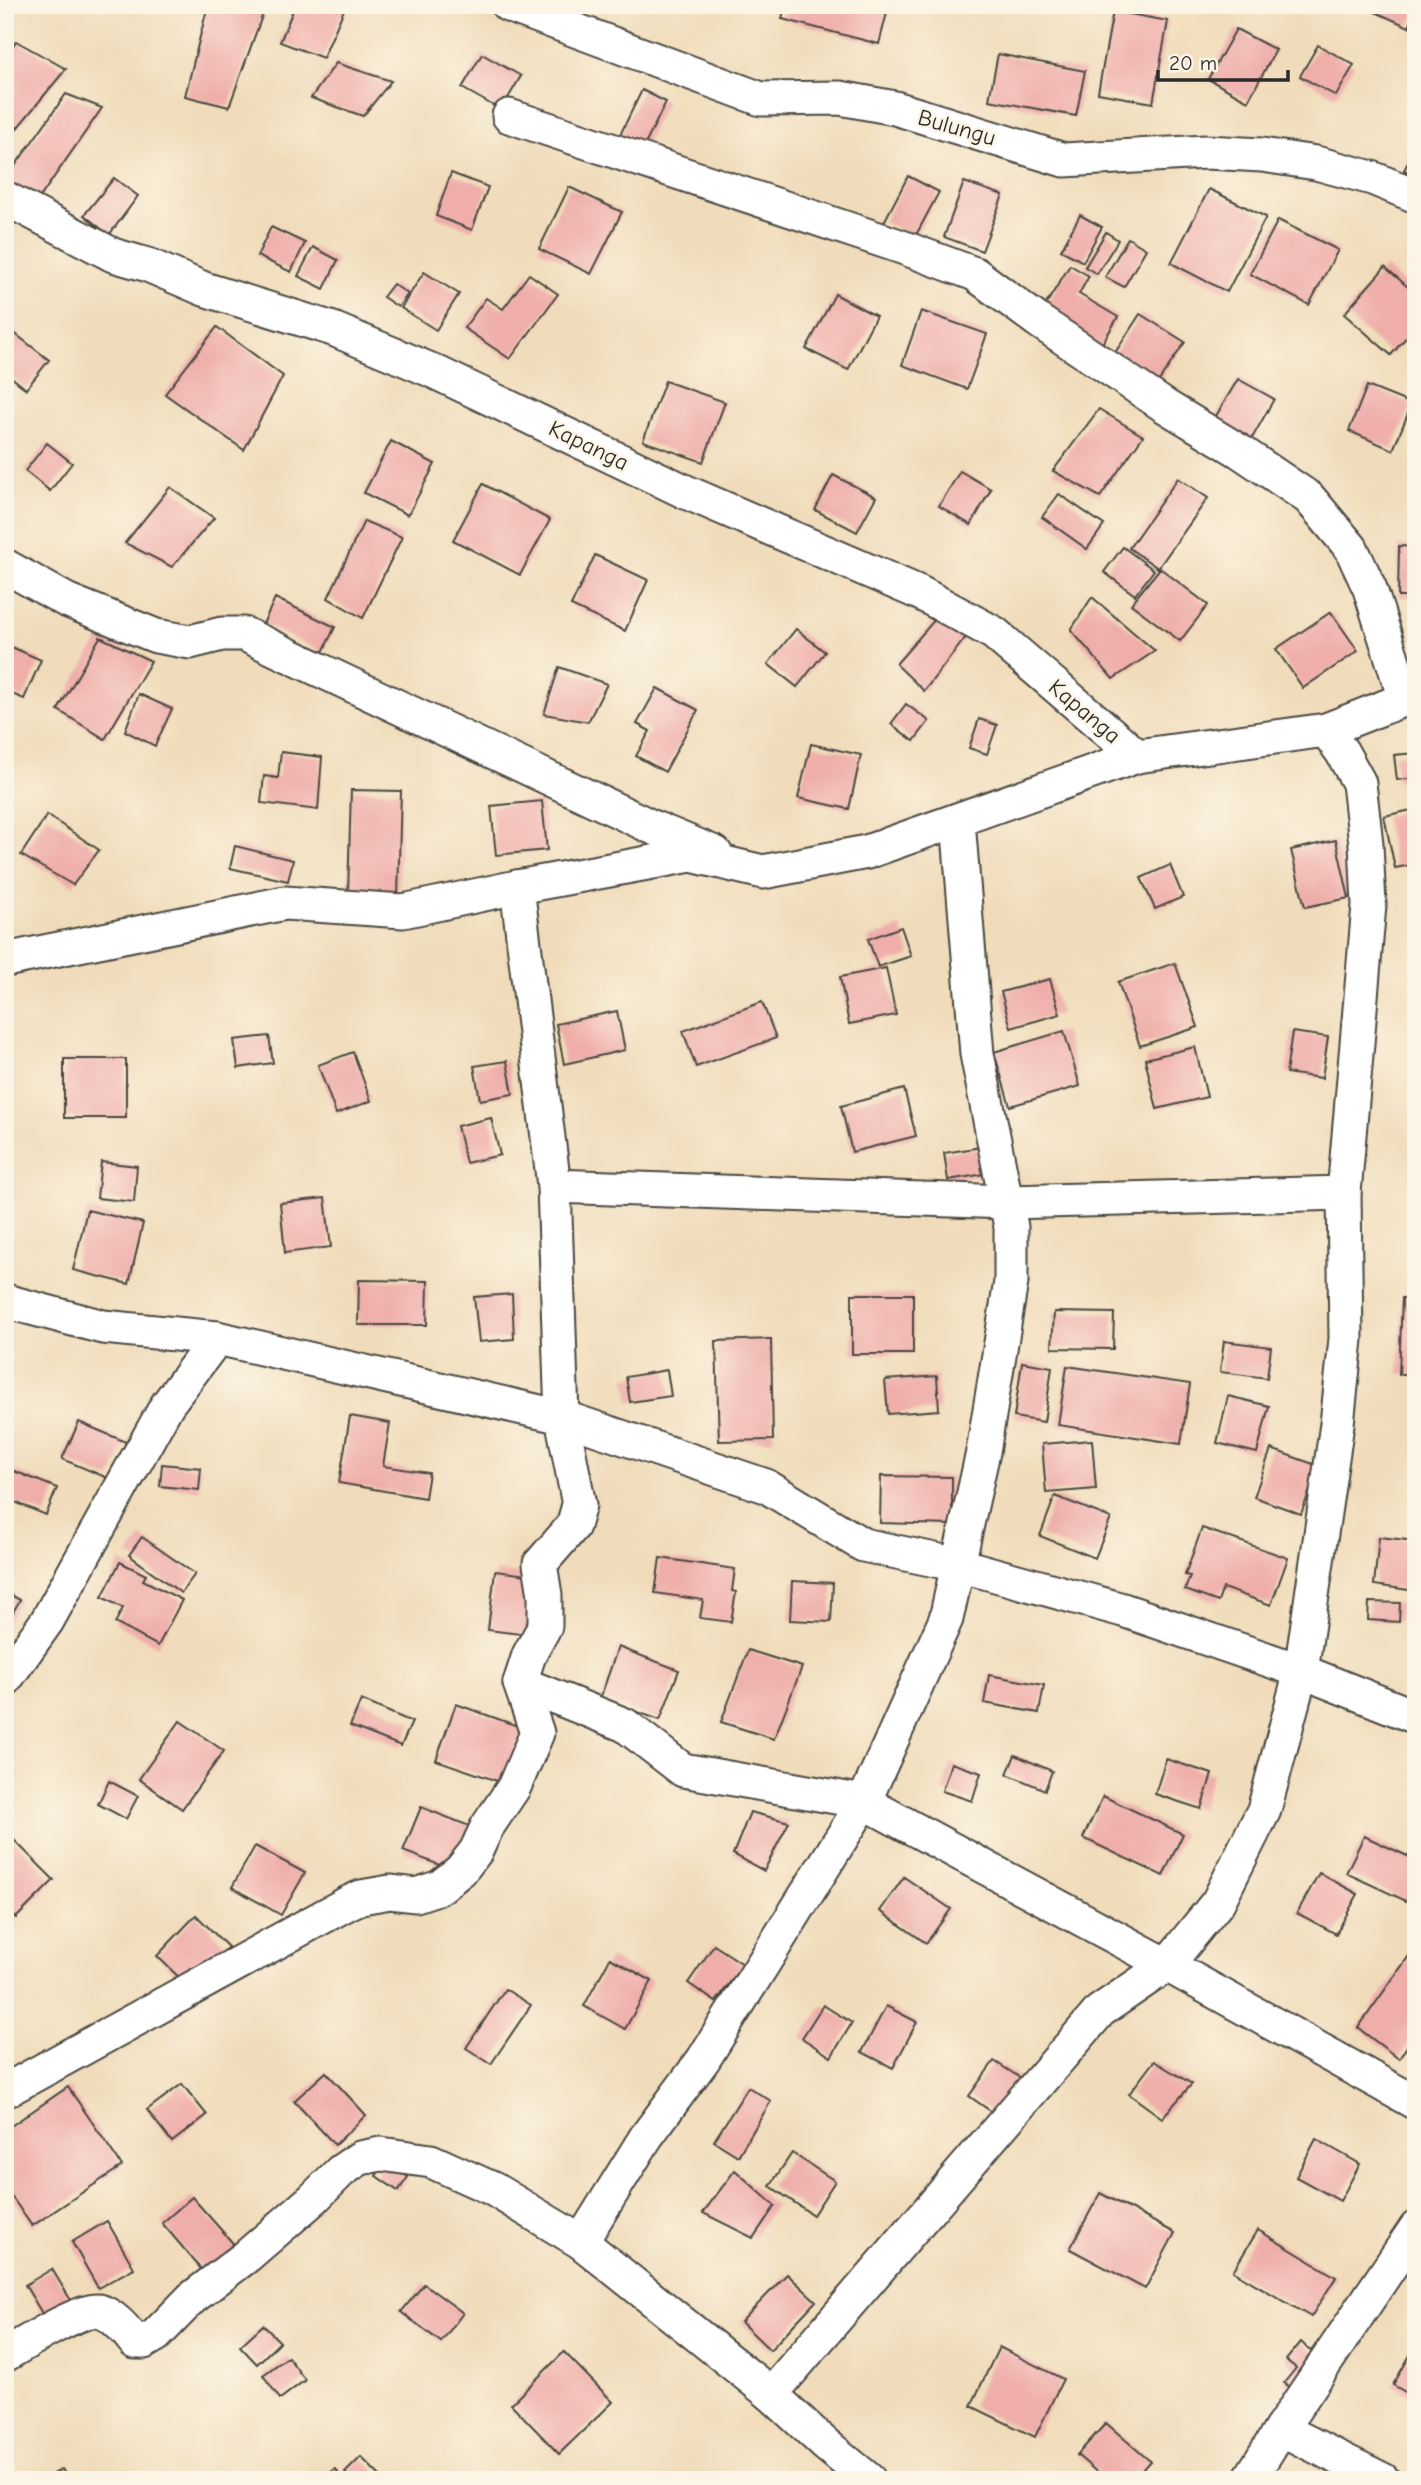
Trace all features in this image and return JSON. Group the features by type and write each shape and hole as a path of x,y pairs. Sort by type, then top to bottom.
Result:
{"street":[{"name":"Bulungu","path":"508,5 761,99 840,98 895,108 1064,160 1206,152 1316,163 1371,178 1416,195"},
{"path":"5,960 285,902 403,911 691,855 763,872 867,852 1137,756 1326,730 1410,698 1352,548 1309,498 1131,383 975,274 899,246 509,116"},
{"name":"Kapanga","path":"5,198 113,255 148,265 204,289 333,329 433,371 686,492 920,593 994,633 1137,756"},
{"path":"5,566 66,600 156,636 190,642 222,634 244,634 652,827 763,872"},
{"path":"771,2395 1100,2011 1167,1965 1218,1902 1264,1810 1301,1671 1337,1424 1346,1339 1344,1193 1369,905 1359,783 1326,730"},
{"path":"581,2242 646,2137 703,2060 864,1802 946,1619 983,1452 1011,1282 1011,1227 977,1054 958,821"},
{"path":"5,2091 360,1897 390,1892 416,1895 440,1887 461,1870 476,1851 487,1827 514,1787 537,1733 520,1683 529,1655 545,1626 545,1595 540,1564 573,1526 579,1505 562,1417 554,1186 517,887"},
{"path":"554,1186 1007,1202 1344,1193"},
{"path":"5,1301 103,1327 218,1338 562,1417 766,1486 863,1545 959,1565 1123,1610 1301,1671 1416,1717"},
{"path":"5,1680 47,1621 167,1405 218,1338"},
{"path":"520,1683 625,1725 683,1770 864,1802 1416,2103"},
{"path":"5,2355 73,2318 97,2310 112,2317 135,2342 144,2342 156,2335 192,2298 247,2256 341,2171 360,2158 381,2154 431,2161 493,2189 581,2242 771,2395 869,2480"},
{"path":"1250,2480 1281,2429 1416,2228"},
{"path":"1281,2429 1383,2480"}],"building":[{"path":"208,5 266,5 229,107 185,96"},
{"path":"295,5 346,5 323,58 280,42"},
{"path":"785,5 889,5 879,44 782,19"},
{"path":"1376,5 1416,5 1416,12 1409,27 1373,11"},
{"path":"1113,11 1168,21 1153,103 1098,93"},
{"path":"1236,29 1276,50 1248,101 1208,79"},
{"path":"16,41 66,69 9,138 5,136 5,57"},
{"path":"1318,45 1354,65 1336,96 1300,76"},
{"path":"482,54 521,76 501,110 462,88"},
{"path":"998,54 1085,71 1076,116 989,100"},
{"path":"336,63 391,81 363,116 311,98"},
{"path":"642,90 666,102 639,157 615,145"},
{"path":"66,94 102,108 36,203 5,180"},
{"path":"1416,147 1416,176 1404,170"},
{"path":"451,173 488,187 472,230 436,216"},
{"path":"908,176 939,192 915,237 884,222"},
{"path":"114,178 138,196 109,235 84,215"},
{"path":"964,182 1003,195 982,251 944,237"},
{"path":"569,187 622,212 591,274 539,249"},
{"path":"1209,189 1266,217 1227,292 1171,263"},
{"path":"1080,215 1102,227 1083,262 1061,250"},
{"path":"1278,220 1338,250 1309,305 1250,274"},
{"path":"271,227 305,243 291,272 257,256"},
{"path":"1106,232 1118,240 1097,274 1085,267"},
{"path":"1128,238 1146,249 1124,287 1105,277"},
{"path":"313,247 338,260 324,289 298,276"},
{"path":"1070,265 1089,276 1079,294 1118,317 1099,349 1040,314"},
{"path":"1385,267 1416,294 1416,326 1391,355 1344,314"},
{"path":"424,272 459,294 436,330 401,308"},
{"path":"529,274 558,294 510,359 464,328 486,298 503,309"},
{"path":"393,284 408,294 398,307 383,297"},
{"path":"835,294 876,316 848,370 806,349"},
{"path":"921,311 987,334 967,389 902,365"},
{"path":"1140,314 1185,342 1157,384 1113,356"},
{"path":"217,327 283,376 244,450 165,394"},
{"path":"9,329 49,360 26,389 5,372 5,334"},
{"path":"1238,379 1274,399 1250,442 1213,421"},
{"path":"665,381 725,402 703,462 643,441"},
{"path":"1367,386 1412,404 1393,450 1349,431"},
{"path":"1099,409 1143,436 1100,497 1053,471"},
{"path":"391,441 435,464 408,515 364,493"},
{"path":"47,443 72,463 50,491 25,471"},
{"path":"960,471 991,489 971,525 939,506"},
{"path":"833,475 876,497 857,532 815,510"},
{"path":"1178,478 1208,498 1158,568 1129,548"},
{"path":"483,484 550,520 520,575 453,540"},
{"path":"170,487 214,518 172,567 125,543"},
{"path":"1059,494 1104,525 1087,549 1042,517"},
{"path":"364,521 402,537 363,618 328,598"},
{"path":"1399,546 1416,547 1416,597 1398,597"},
{"path":"1123,547 1154,570 1135,595 1104,572"},
{"path":"595,555 648,580 625,631 571,606"},
{"path":"1160,568 1208,605 1180,641 1131,604"},
{"path":"1092,597 1155,651 1113,679 1071,630"},
{"path":"275,598 335,627 323,652 263,624"},
{"path":"1331,612 1358,651 1303,688 1276,649"},
{"path":"937,617 966,637 924,691 896,664"},
{"path":"796,629 825,652 797,687 768,664"},
{"path":"100,637 151,661 105,739 58,710"},
{"path":"5,644 41,660 24,699 5,691"},
{"path":"559,667 607,684 588,722 544,714"},
{"path":"657,688 698,710 665,772 636,756 650,731 637,724"},
{"path":"139,694 172,709 155,746 125,731"},
{"path":"906,704 929,721 914,741 891,724"},
{"path":"979,719 997,725 987,754 969,748"},
{"path":"811,744 861,755 849,809 798,798"},
{"path":"281,752 322,757 318,810 261,803 264,776 278,778"},
{"path":"1416,753 1416,778 1397,780 1394,755"},
{"path":"351,790 401,791 398,895 348,894"},
{"path":"542,801 547,850 496,855 491,806"},
{"path":"1416,809 1416,864 1395,868 1384,816"},
{"path":"47,815 99,850 73,885 21,855"},
{"path":"1336,840 1349,898 1305,907 1291,850"},
{"path":"235,846 293,860 288,881 230,868"},
{"path":"1170,865 1183,897 1155,909 1141,878"},
{"path":"901,927 911,956 878,967 868,939"},
{"path":"1175,963 1198,1027 1140,1046 1118,982"},
{"path":"886,968 896,1015 849,1024 840,977"},
{"path":"1050,979 1060,1014 1011,1028 1001,992"},
{"path":"762,1002 776,1038 696,1067 683,1031"},
{"path":"617,1011 625,1050 564,1064 556,1024"},
{"path":"1064,1031 1080,1086 1010,1106 994,1052"},
{"path":"1292,1032 1328,1037 1322,1078 1286,1073"},
{"path":"269,1036 273,1063 238,1068 234,1040"},
{"path":"1195,1047 1207,1097 1157,1109 1145,1059"},
{"path":"353,1052 371,1101 336,1114 318,1065"},
{"path":"64,1059 126,1059 126,1118 64,1118"},
{"path":"507,1061 513,1094 480,1100 474,1066"},
{"path":"904,1089 916,1136 852,1152 841,1106"},
{"path":"491,1118 500,1155 466,1163 457,1126"},
{"path":"981,1147 985,1174 948,1180 944,1153"},
{"path":"101,1162 137,1166 134,1202 97,1198"},
{"path":"325,1198 331,1247 285,1253 280,1203"},
{"path":"87,1210 143,1223 129,1284 73,1270"},
{"path":"359,1280 428,1281 427,1325 358,1325"},
{"path":"512,1294 514,1339 479,1342 474,1297"},
{"path":"852,1294 913,1294 913,1354 852,1354"},
{"path":"1402,1298 1416,1299 1416,1374 1399,1374"},
{"path":"1054,1312 1114,1313 1113,1349 1052,1348"},
{"path":"771,1339 773,1440 719,1441 716,1341"},
{"path":"1224,1341 1271,1347 1267,1378 1220,1372"},
{"path":"1022,1362 1052,1367 1044,1422 1014,1417"},
{"path":"1067,1366 1190,1384 1181,1444 1058,1425"},
{"path":"667,1370 671,1396 630,1402 626,1377"},
{"path":"937,1376 939,1410 888,1414 885,1380"},
{"path":"1228,1396 1269,1406 1257,1453 1217,1443"},
{"path":"350,1416 390,1423 383,1466 429,1473 425,1498 339,1483"},
{"path":"79,1422 126,1442 110,1479 62,1459"},
{"path":"1092,1440 1096,1489 1046,1493 1042,1444"},
{"path":"1271,1449 1319,1466 1301,1514 1254,1497"},
{"path":"162,1464 201,1468 199,1490 160,1486"},
{"path":"14,1471 57,1488 46,1515 5,1498"},
{"path":"881,1476 952,1477 952,1525 880,1523"},
{"path":"1055,1496 1111,1518 1095,1558 1040,1536"},
{"path":"1202,1528 1288,1558 1271,1605 1223,1588 1218,1602 1185,1590 1190,1576 1185,1575"},
{"path":"142,1537 195,1574 181,1593 129,1555"},
{"path":"1379,1537 1416,1541 1416,1591 1374,1585"},
{"path":"660,1558 735,1569 732,1591 736,1592 731,1622 700,1618 703,1600 655,1593"},
{"path":"120,1562 146,1575 143,1580 182,1600 158,1646 115,1623 123,1608 102,1597"},
{"path":"495,1571 536,1576 529,1635 488,1630"},
{"path":"792,1581 833,1583 831,1622 790,1620"},
{"path":"5,1592 20,1600 5,1626"},
{"path":"1369,1602 1400,1603 1399,1622 1368,1620"},
{"path":"618,1647 679,1670 660,1720 600,1699"},
{"path":"748,1650 802,1667 774,1739 721,1722"},
{"path":"989,1675 1044,1685 1039,1713 984,1703"},
{"path":"361,1700 412,1722 401,1746 350,1726"},
{"path":"456,1704 526,1729 506,1784 436,1760"},
{"path":"180,1721 224,1751 182,1809 139,1779"},
{"path":"1015,1755 1052,1771 1045,1790 1007,1774"},
{"path":"1166,1759 1212,1774 1201,1809 1155,1794"},
{"path":"951,1763 981,1773 972,1801 942,1791"},
{"path":"109,1781 138,1796 126,1819 98,1804"},
{"path":"1103,1796 1183,1834 1163,1876 1083,1838"},
{"path":"421,1807 472,1827 455,1871 403,1851"},
{"path":"750,1812 789,1822 764,1871 733,1854"},
{"path":"9,1835 54,1880 16,1918 5,1907 5,1839"},
{"path":"1364,1836 1416,1860 1416,1881 1406,1901 1346,1873"},
{"path":"255,1846 305,1873 281,1915 232,1887"},
{"path":"1319,1873 1358,1894 1336,1934 1297,1913"},
{"path":"904,1877 951,1909 926,1943 880,1911"},
{"path":"196,1915 228,1947 189,1987 157,1956"},
{"path":"714,1945 743,1964 716,2002 688,1983"},
{"path":"1416,1946 1416,2032 1399,2059 1358,2028"},
{"path":"610,1958 652,1981 625,2029 584,2006"},
{"path":"505,1989 531,2005 491,2064 466,2048"},
{"path":"823,2005 852,2023 831,2057 802,2038"},
{"path":"886,2006 917,2022 893,2068 862,2052"},
{"path":"994,2061 1027,2082 1002,2119 969,2096"},
{"path":"1154,2061 1192,2084 1162,2118 1129,2094"},
{"path":"326,2072 366,2115 335,2145 294,2101"},
{"path":"182,2084 207,2115 172,2142 147,2110"},
{"path":"68,2087 122,2166 32,2226 5,2187 5,2130"},
{"path":"748,2087 771,2101 738,2156 714,2141"},
{"path":"1316,2139 1360,2164 1340,2201 1296,2177"},
{"path":"792,2153 835,2181 813,2215 770,2186"},
{"path":"386,2161 408,2177 398,2191 376,2176"},
{"path":"735,2170 775,2206 753,2238 703,2213"},
{"path":"1100,2193 1175,2233 1145,2289 1070,2249"},
{"path":"192,2197 238,2249 207,2276 162,2223"},
{"path":"107,2221 134,2268 98,2288 72,2242"},
{"path":"1258,2230 1336,2277 1311,2317 1233,2271"},
{"path":"52,2269 73,2304 46,2320 25,2285"},
{"path":"787,2274 816,2301 770,2350 741,2322"},
{"path":"424,2284 463,2313 441,2342 401,2312"},
{"path":"263,2325 280,2342 257,2364 240,2346"},
{"path":"1301,2342 1321,2360 1295,2392 1284,2383 1296,2368 1286,2360"},
{"path":"1416,2345 1416,2398 1393,2385"},
{"path":"999,2347 1063,2379 1035,2437 971,2406"},
{"path":"564,2352 613,2402 559,2454 511,2404"},
{"path":"288,2357 305,2380 280,2399 263,2375"},
{"path":"1106,2423 1150,2461 1133,2480 1106,2480 1077,2455"},
{"path":"361,2457 381,2477 378,2480 352,2480 345,2473"},
{"path":"62,2469 69,2480 43,2480"},
{"path":"336,2469 342,2480 318,2480"}]}
